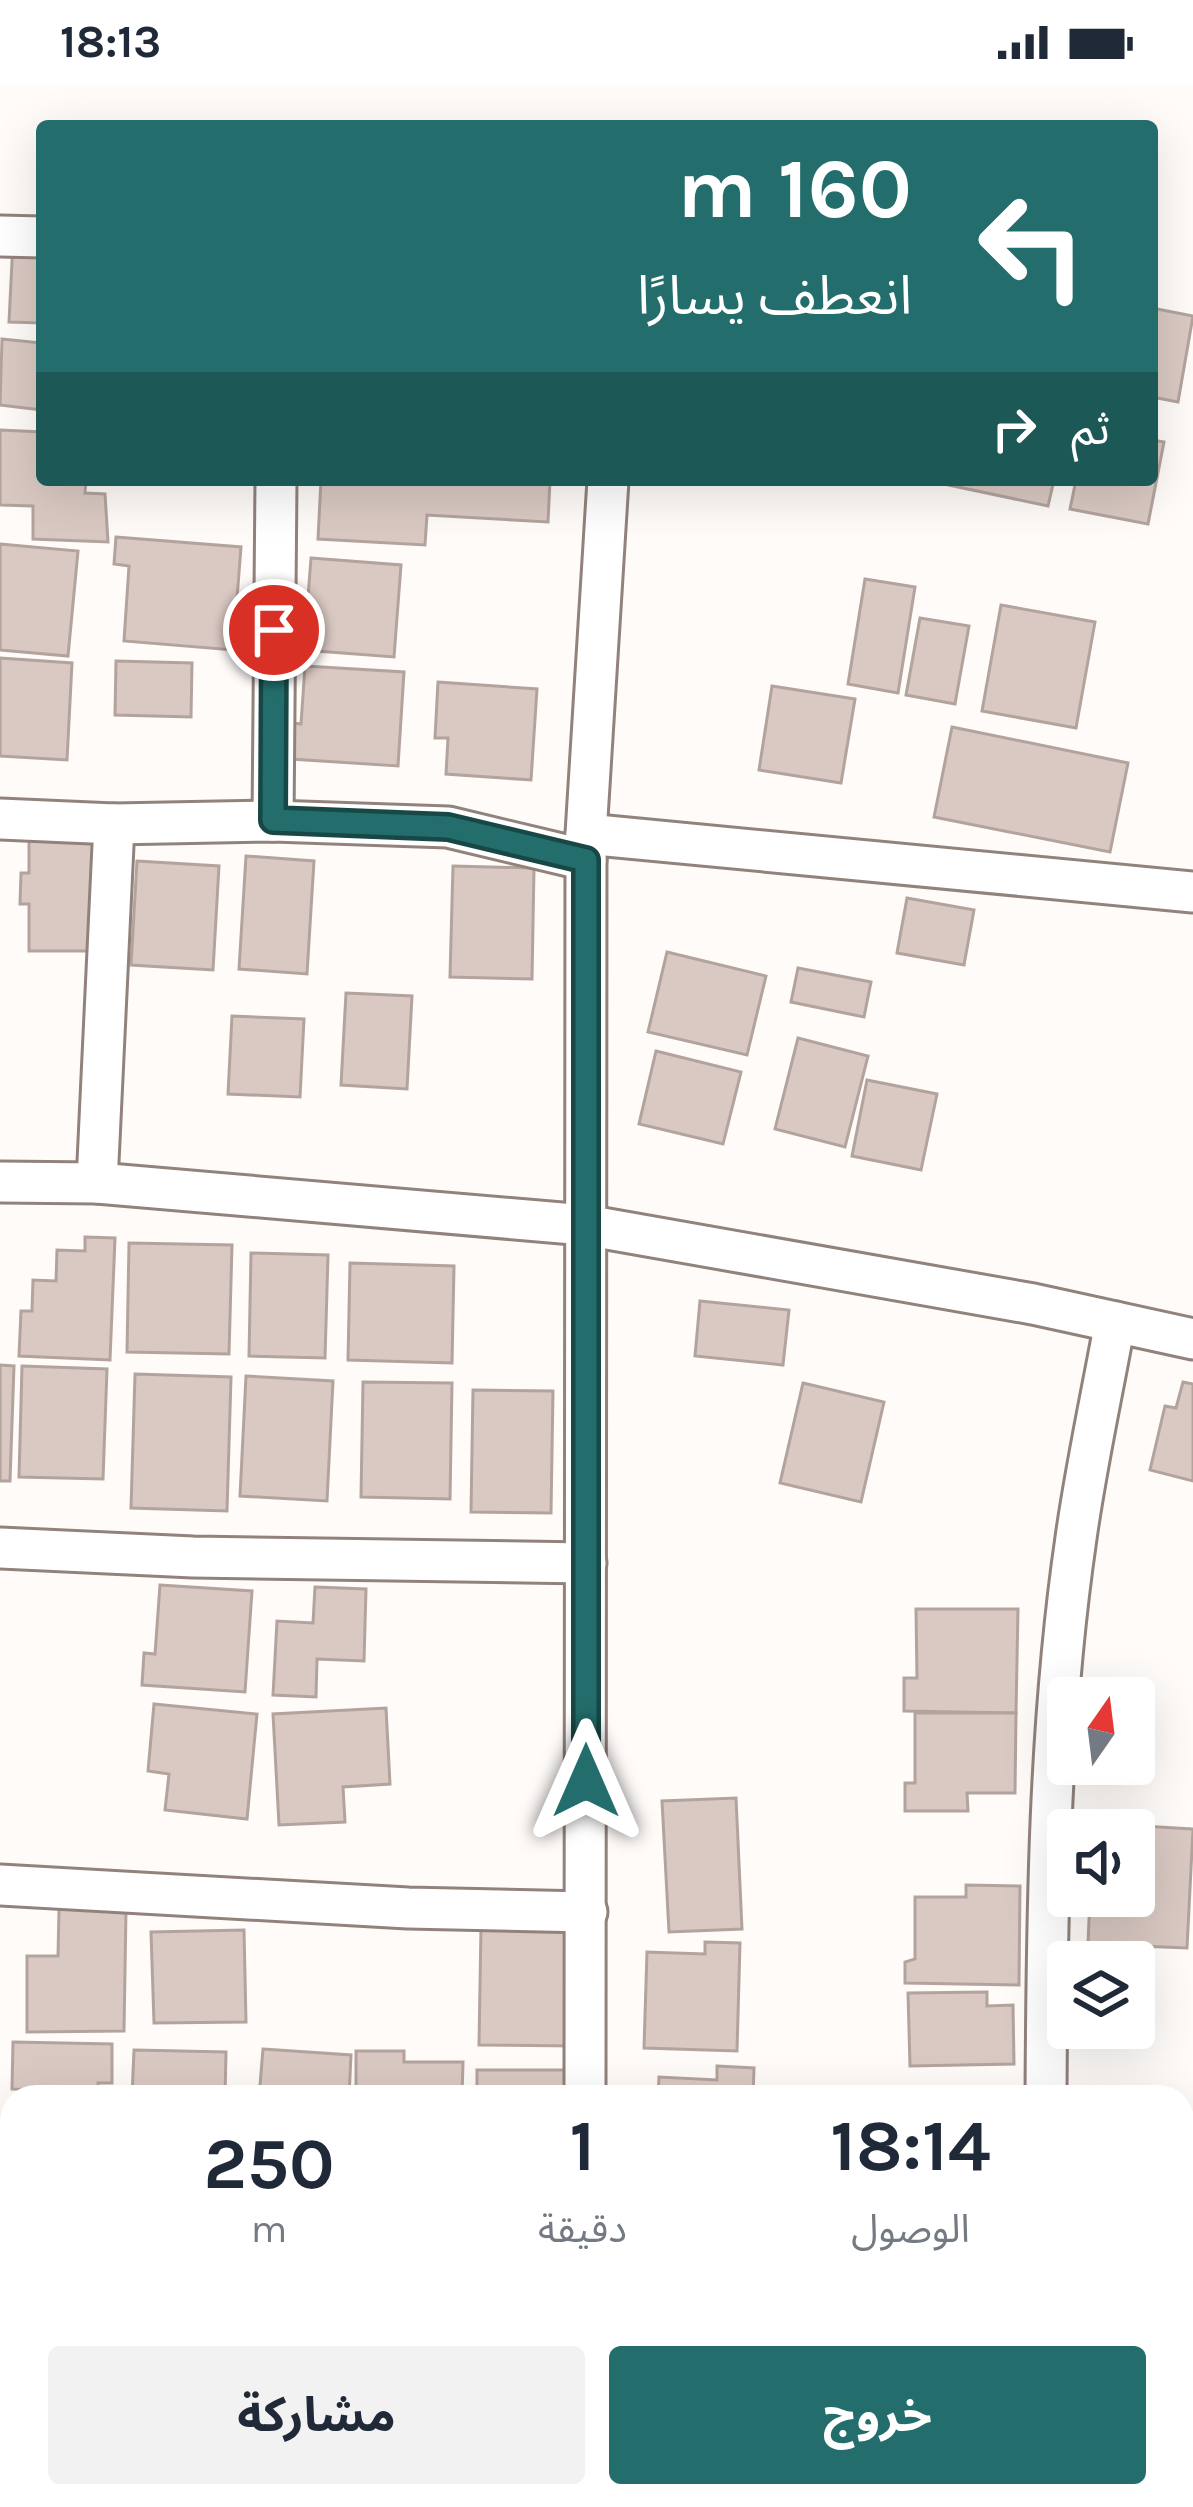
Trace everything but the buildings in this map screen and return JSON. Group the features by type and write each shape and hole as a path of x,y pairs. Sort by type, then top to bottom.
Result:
{"street":[{"path":"0,236 36,237"},
{"path":"273,820 276,486"},
{"path":"585,2085 586,847 608,486"},
{"path":"0,819 114,824 273,820 448,827 586,847 1193,892"},
{"path":"97,1183 114,824"},
{"path":"0,1182 97,1183 585,1225 1193,1339"},
{"path":"1046,2085 1047,1868 1064,1652 1076,1539 1115,1322"},
{"path":"0,1548 193,1557 586,1563"},
{"path":"0,1886 408,1908 586,1912"}],"route":[{"path":"274,630 273,820 448,827 586,860 586,1781"}]}
